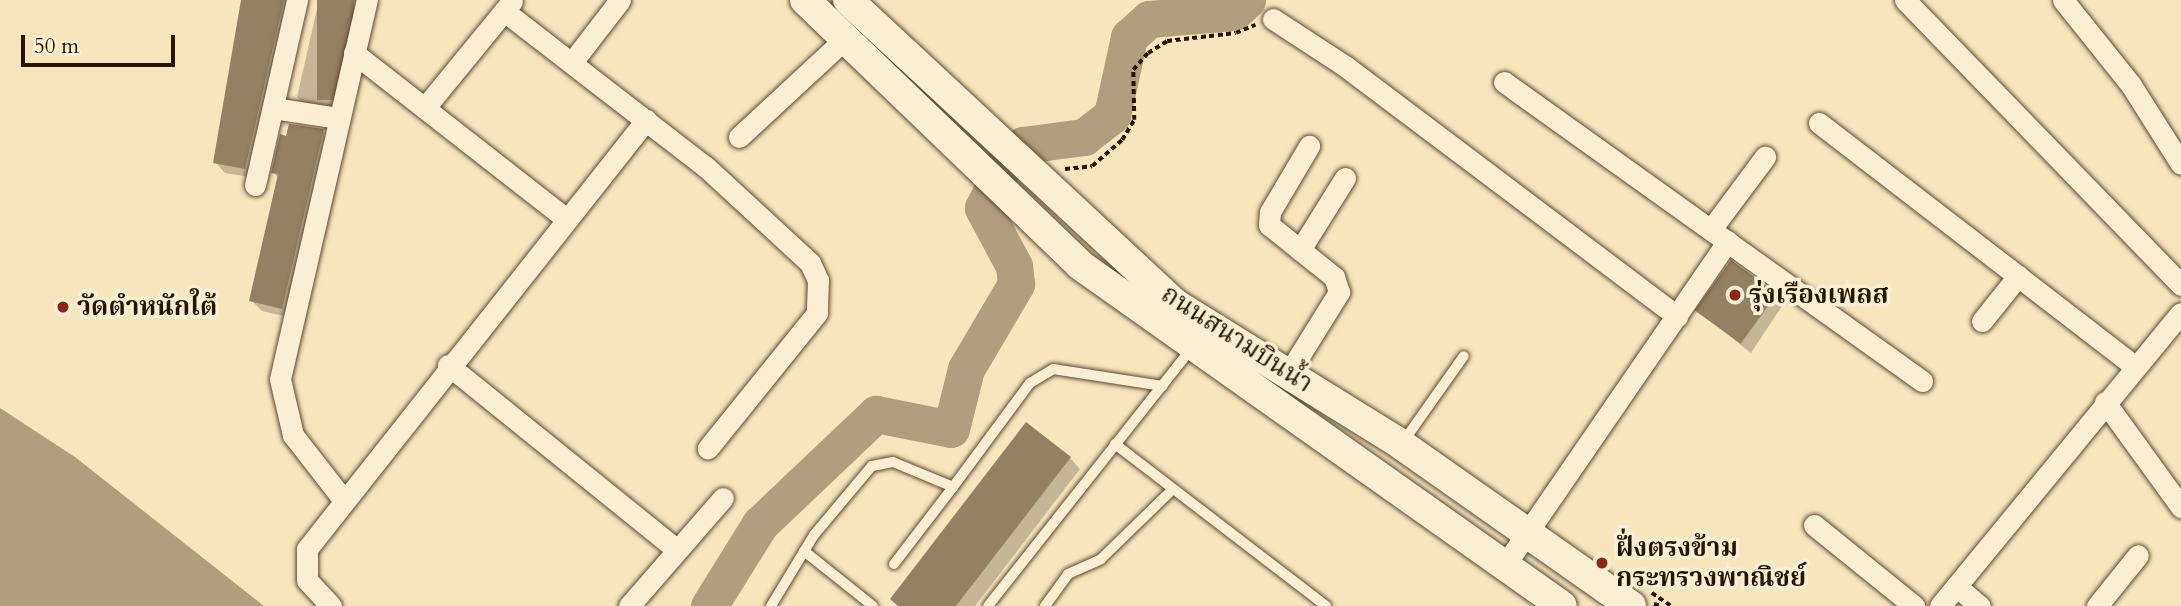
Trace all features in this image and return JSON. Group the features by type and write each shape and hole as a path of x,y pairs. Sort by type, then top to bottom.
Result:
{"main road":[{"name":"ถนนสนามบินน้ำ","path":"805,0 846,38 977,140 1033,174 1175,304 1402,445 1528,531 1643,598"},
{"name":"ถนนสนามบินน้ำ","path":"848,0 977,140 1006,190 1080,265 1191,349 1562,606"}],"street":[{"path":"255,185 297,0"},
{"path":"342,498 293,435 280,379 367,0"},
{"path":"573,61 620,0"},
{"path":"1905,0 2181,285"},
{"path":"2063,0 2131,85 2181,164"},
{"path":"427,105 508,6 646,120 810,263 818,280 817,313 708,448"},
{"path":"1273,19 1356,73 1677,316"},
{"path":"739,137 846,38"},
{"path":"354,53 427,105 565,218"},
{"path":"1504,82 1922,381"},
{"path":"274,108 338,118"},
{"path":"331,606 307,580 303,557 342,498 646,120"},
{"path":"1819,124 2134,366"},
{"path":"1288,374 1339,292 1334,278 1269,225 1270,212 1310,146"},
{"path":"1505,565 1677,316 1765,157"},
{"path":"1300,250 1345,178"},
{"path":"1983,321 2018,276"},
{"path":"1940,606 2134,366 2180,318"},
{"path":"448,365 676,549"},
{"path":"2105,402 2181,507"},
{"path":"629,606 723,498"},
{"path":"1814,525 1914,606"},
{"path":"2097,606 2138,555"},
{"path":"1956,586 1980,606"}],"lane":[{"path":"988,606 1191,349"},
{"path":"1402,445 1464,356"},
{"path":"894,564 1043,373 1071,369 1163,386"},
{"path":"1115,444 1326,606"},
{"path":"771,606 804,551 872,466 893,463 953,487"},
{"path":"1045,606 1068,575 1101,559 1173,489"},
{"path":"804,551 873,606"}],"path":[{"path":"1033,174 1092,166 1122,140 1134,120 1133,70 1148,53 1167,41 1236,33 1273,19"},
{"path":"1643,598 1661,606"},
{"path":"1643,598 1671,606"}],"shaded area":[{"path":"0,408 75,457 264,606 0,606"}],"building":[{"path":"241,0 284,0 245,169 213,163"},
{"path":"317,0 354,0 354,100 317,100"},
{"path":"289,124 324,129 282,309 249,301 278,174 271,173 280,134 286,136"},
{"name":"รุ่งเรืองเพลส","path":"1731,260 1777,294 1741,344 1695,310"},
{"path":"1026,422 1071,457 956,606 898,606 890,599"}],"waterway":[{"path":"709,606 760,524 876,414 951,429 966,369 1016,284 1014,266 983,208 1007,160 1023,145 1084,137 1112,115 1129,37 1149,19 1234,12 1247,0"}],"place":[{"name":"รุ่งเรืองเพลส","path":"1735,295"},
{"name":"วัดตำหนักใต้","path":"63,307"},
{"name":"ฝั่งตรงข้าม กระทรวงพาณิชย์","path":"1602,563"}]}
